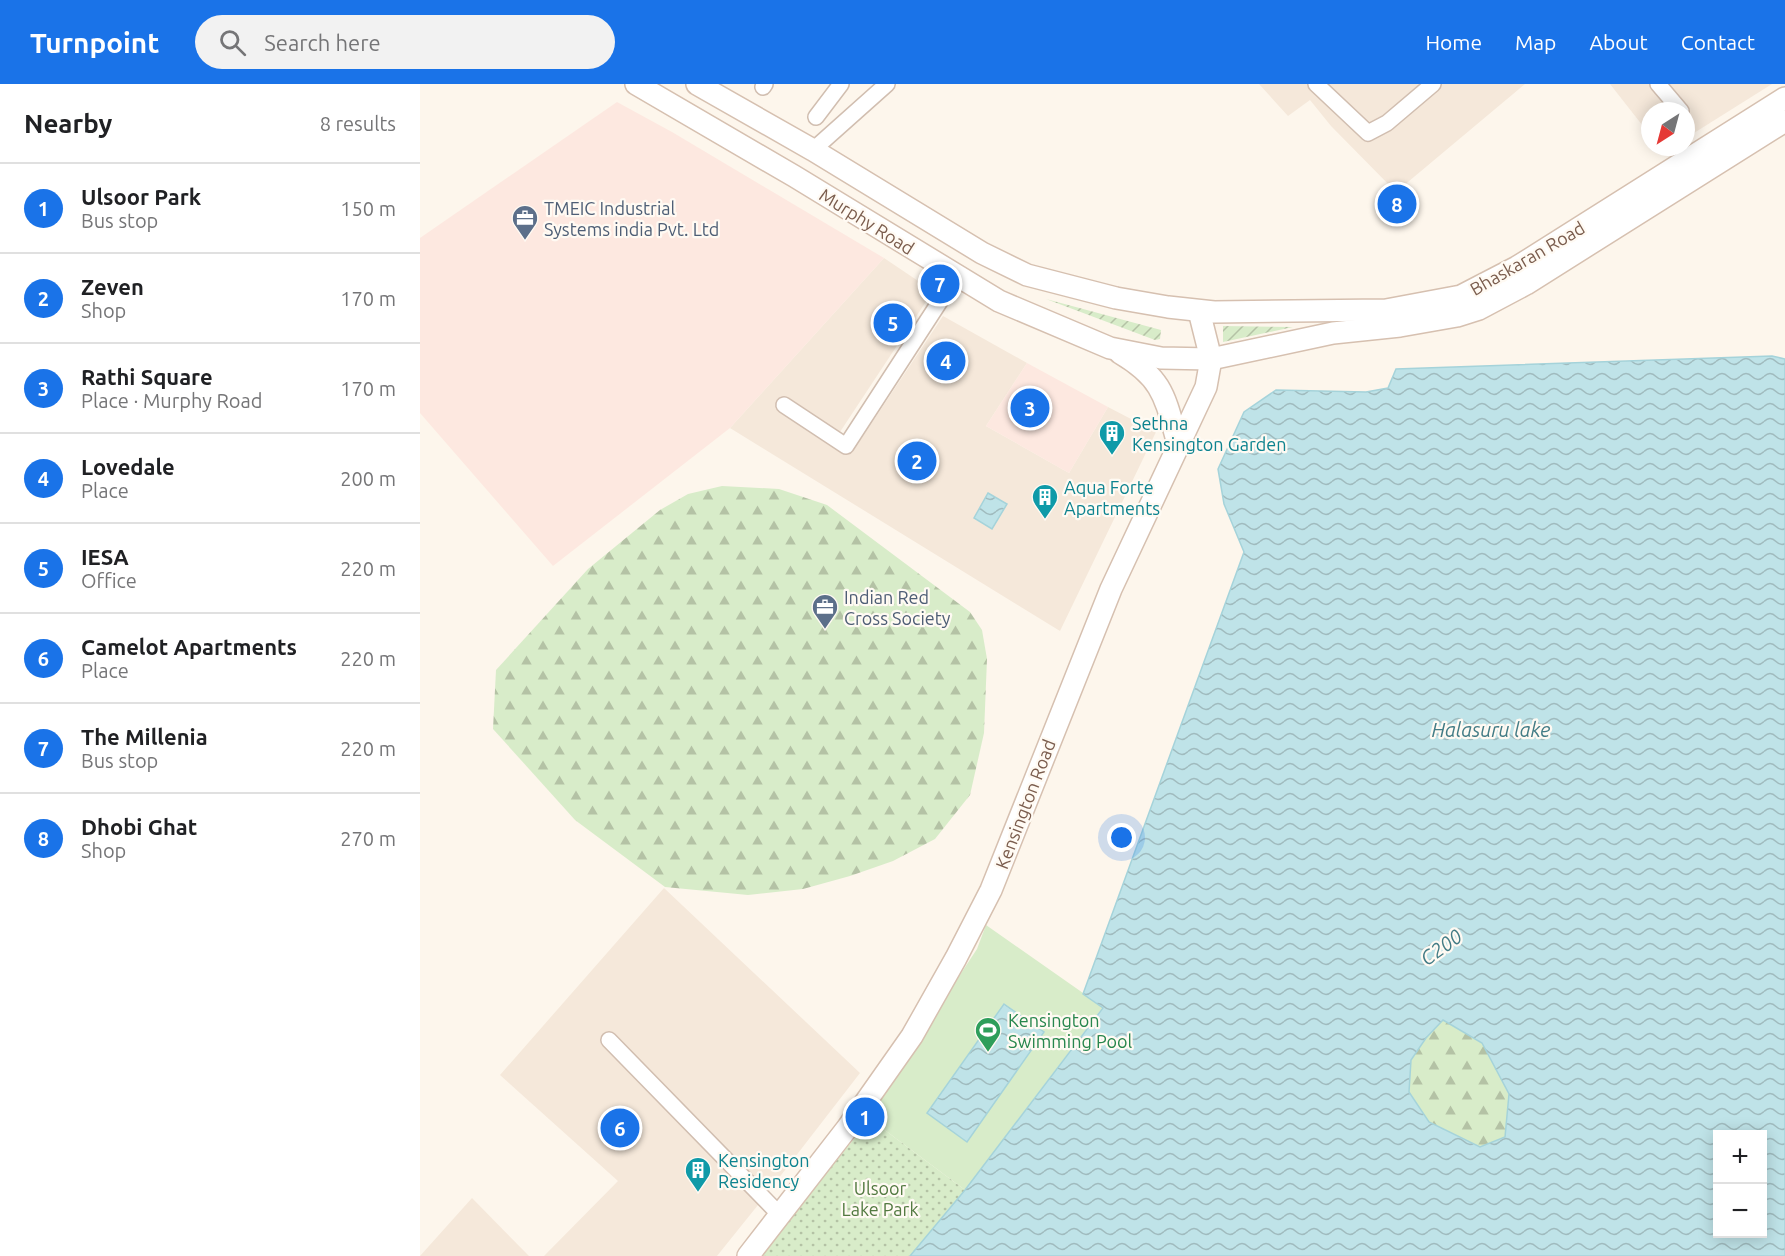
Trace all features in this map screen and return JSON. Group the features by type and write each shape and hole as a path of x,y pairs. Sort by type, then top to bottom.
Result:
{"main road":[{"name":"Murphy Road","path":"636,84 794,176 999,301 1110,348 1161,358 1211,359"},
{"name":"Murphy Road","path":"697,84 813,150 982,253 1027,275 1116,298 1199,311"},
{"name":"Bhaskaran Road","path":"1199,311 1386,310 1461,296 1517,267 1785,98"},
{"name":"Bhaskaran Road","path":"1211,359 1333,333 1400,326 1457,316 1479,309 1526,284 1785,121"},
{"name":"Kensington Road","path":"748,1256 848,1127 912,1036 991,890 1111,589 1206,387 1211,359 1199,311"},
{"path":"1110,348 1137,363 1159,385 1166,400 1178,444"}],"street":[{"path":"816,117 842,84"},
{"path":"813,150 888,84"},
{"path":"1319,85 1368,133 1387,123 1433,84"},
{"path":"1658,84 1673,102"},
{"path":"784,405 846,446 957,275"},
{"path":"609,1040 780,1215"}],"shaded area":[{"path":"1259,84 1525,84 1396,192 1331,126 1310,100 1288,116"},
{"path":"1610,84 1772,84 1695,132 1695,102 1641,102 1641,124"},
{"path":"617,102 672,132 884,258 730,428 553,566 420,413 420,238"},
{"path":"884,258 933,291 836,438 853,451 943,316 1027,363 986,426 1069,473 1108,407 1156,432 1060,631 730,428"},
{"path":"1027,363 1108,407 1069,473 986,426"},
{"path":"664,888 860,1073 768,1192 609,1032 602,1040 762,1200 717,1256 544,1256 618,1181 500,1075"},
{"path":"472,1198 529,1256 420,1256"}],"green space":[{"path":"1046,299 1161,330 1160,339 1155,340"},
{"path":"1223,326 1293,327 1223,342"},
{"path":"722,486 779,489 827,505 970,612 982,630 987,659 984,733 970,795 935,839 893,861 803,889 748,895 665,887 575,820 493,729 496,670 588,569 660,510 688,494"},
{"name":"Kensington Swimming Pool","path":"986,925 1103,1007 965,1190 870,1119 878,1099 977,949"},
{"path":"1443,1020 1482,1043 1510,1094 1506,1137 1480,1147 1429,1122 1409,1092 1411,1060 1426,1038"},
{"name":"Ulsoor Lake Park","path":"870,1119 965,1190 910,1256 760,1256"}],"water":[{"name":"Halasuru lake","path":"1772,356 1785,359 1785,1256 910,1256 965,1190 1103,1008 1083,994 1244,552 1224,504 1218,469 1244,412 1276,390 1366,392 1388,388 1396,369","holes":["1443,1020 1482,1043 1509,1094 1505,1137 1480,1147 1429,1122 1409,1092 1411,1060 1426,1038"]},
{"path":"988,493 1007,504 992,529 974,518"},
{"path":"1004,1004 1044,1032 967,1142 927,1113"}],"place":[{"name":"Dhobi Ghat","path":"1397,204"},
{"name":"TMEIC Industrial Systems india Pvt. Ltd","path":"525,241"},
{"name":"The Millenia","path":"940,284"},
{"name":"IESA","path":"893,323"},
{"name":"Lovedale","path":"946,361"},
{"name":"Rathi Square","path":"1030,408"},
{"name":"Sethna Kensington Garden","path":"1112,456"},
{"name":"Zeven","path":"917,461"},
{"name":"Aqua Forte Apartments","path":"1045,520"},
{"name":"Indian Red Cross Society","path":"825,630"},
{"name":"Kensington Swimming Pool","path":"988,1053"},
{"name":"Ulsoor Park","path":"865,1117"},
{"name":"Camelot Apartments","path":"620,1128"},
{"name":"Kensington Residency","path":"698,1193"}],"water label":[{"name":"C200","path":"1441,947"}]}
